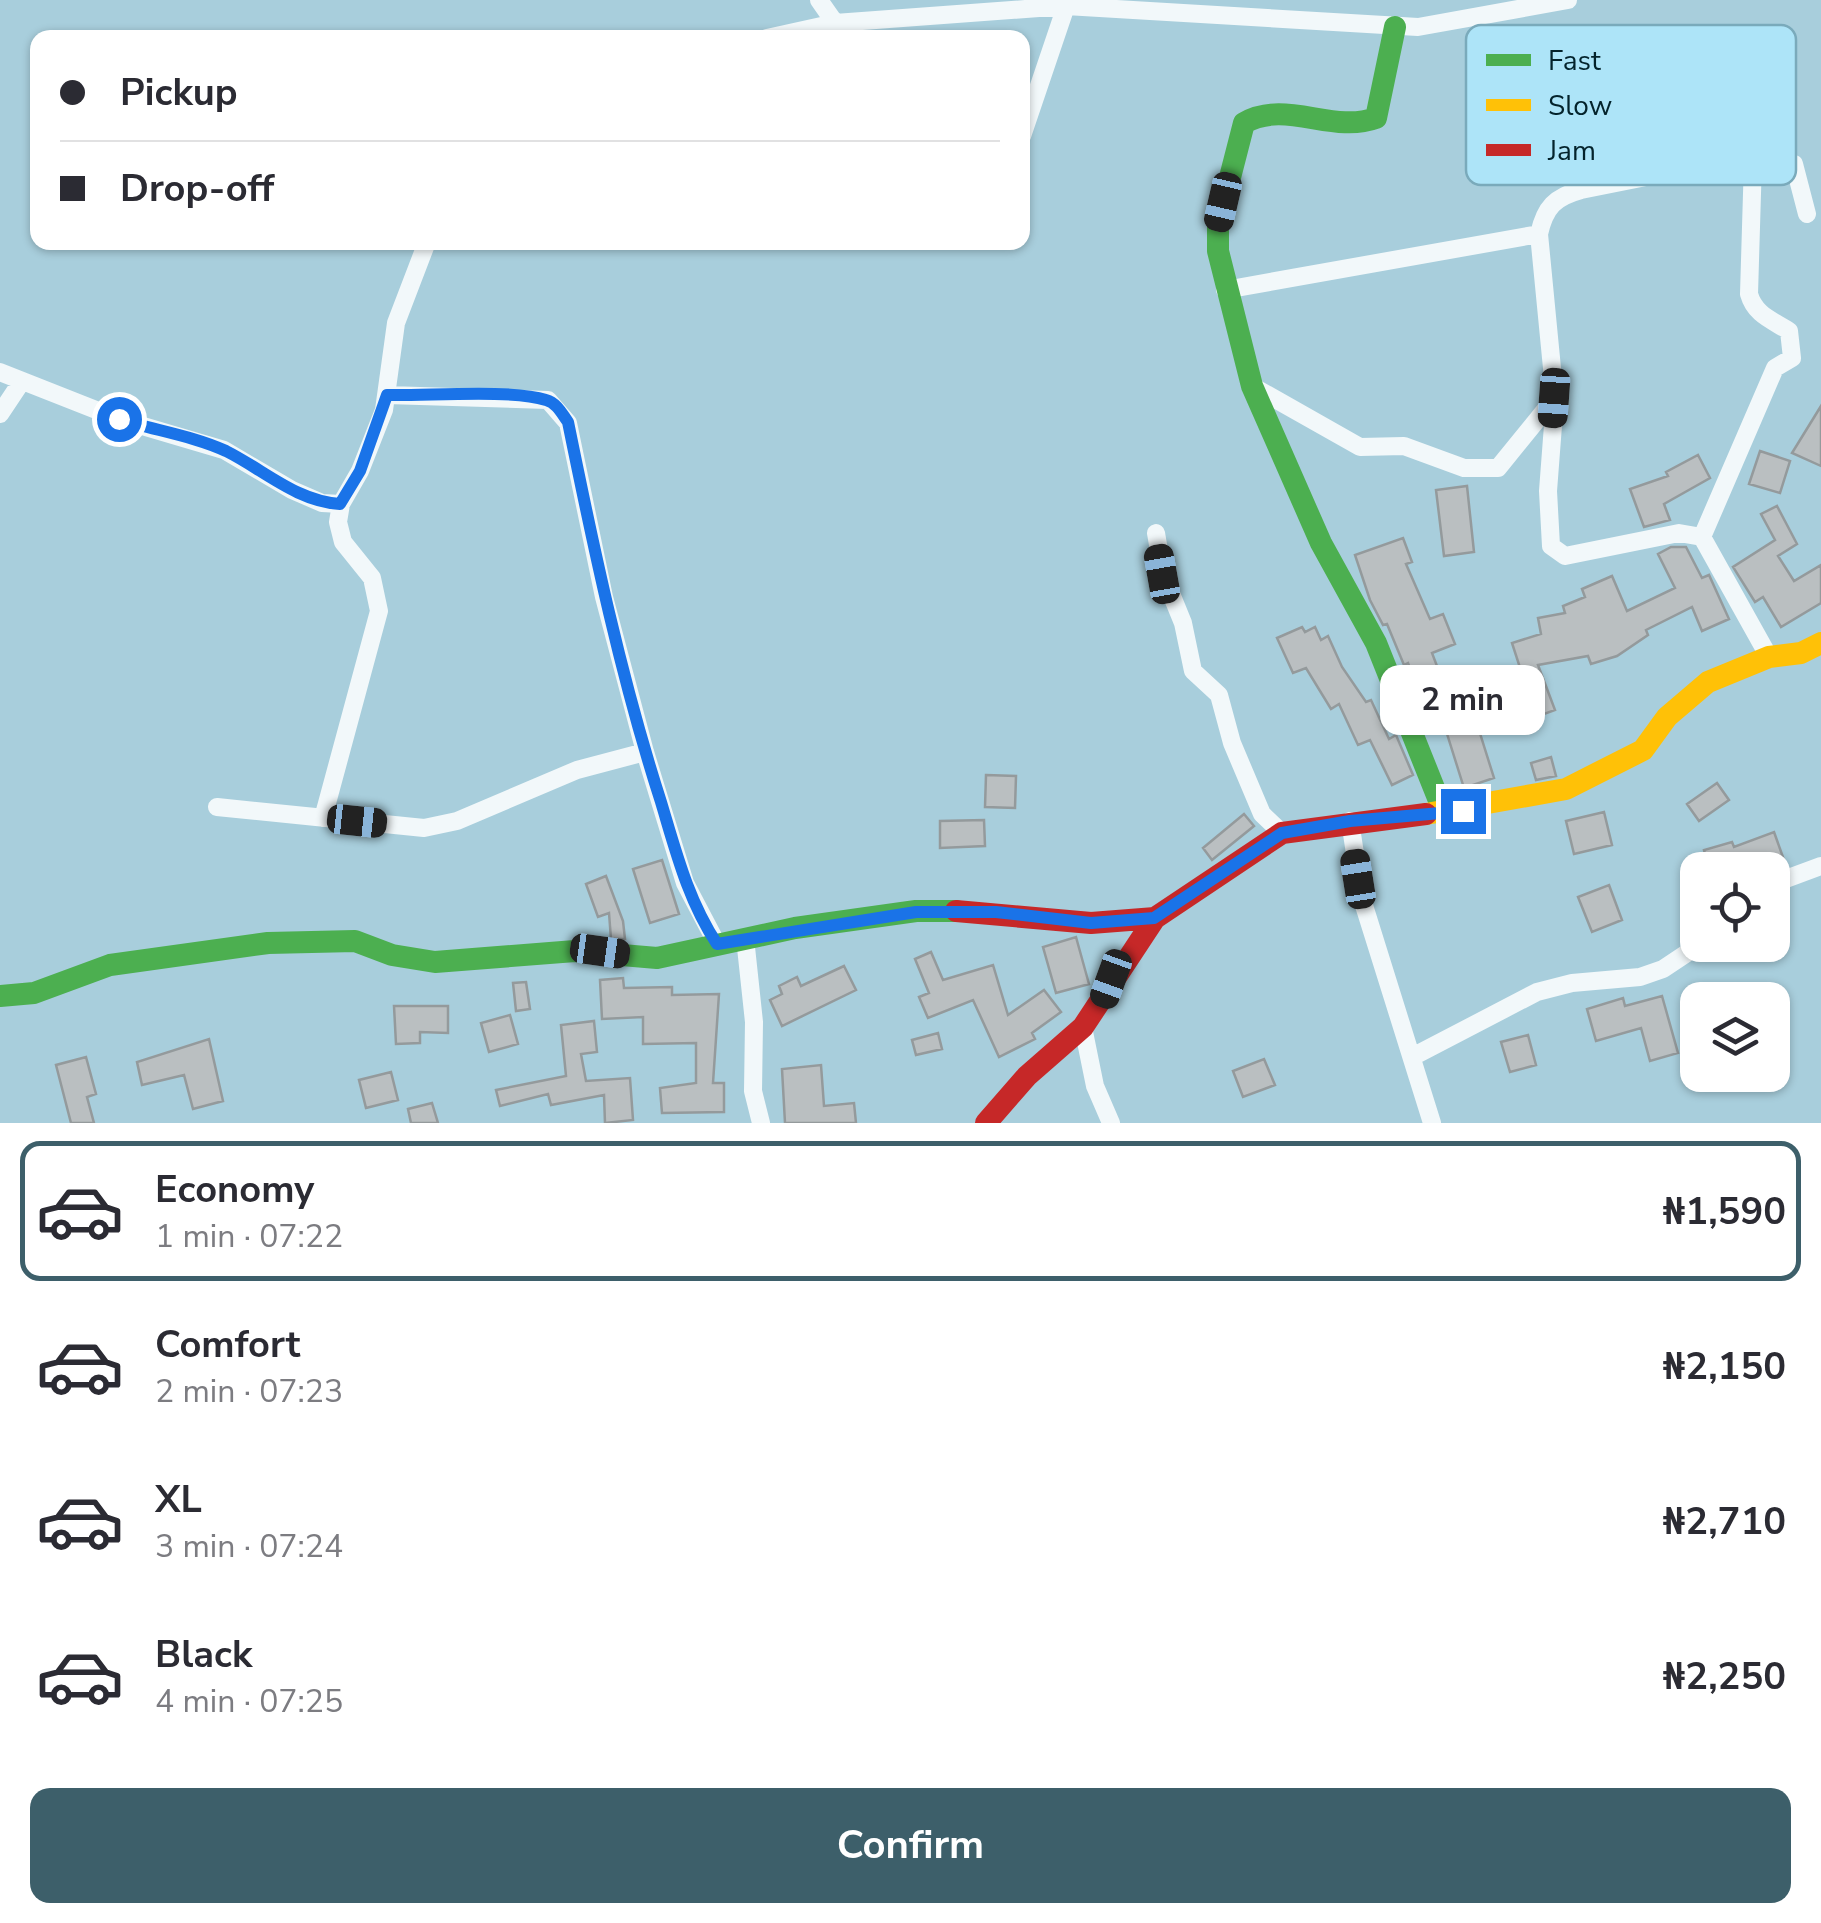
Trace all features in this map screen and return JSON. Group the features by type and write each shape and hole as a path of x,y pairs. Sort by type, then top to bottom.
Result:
{"street":[{"path":"820,0 835,22"},
{"path":"801,30 835,22 1066,6 1219,7 1395,27 1466,21 1520,5 1568,0"},
{"path":"1030,112 1066,6"},
{"path":"1395,27 1376,118 1367,124 1265,113 1244,124 1218,224 1225,290 1252,386 1321,543 1376,642 1444,813"},
{"path":"1796,172 1807,214"},
{"path":"1602,185 1558,196 1543,215 1539,234 1554,398 1548,491 1551,546 1565,556 1680,533 1702,537"},
{"path":"1702,537 1775,368 1792,358 1789,330 1763,317 1749,294 1752,185"},
{"path":"1225,290 1539,234"},
{"path":"323,818 379,610 372,578 343,542 338,522 340,504 360,471 387,395 396,322 424,250"},
{"path":"0,372 119,419 224,450 292,490 322,502 340,504"},
{"path":"0,414 22,381"},
{"path":"1252,386 1360,447 1404,446 1480,470 1498,468 1554,398"},
{"path":"387,395 548,400 568,422 604,597 645,752 685,882 717,944"},
{"path":"1156,534 1162,574 1178,605 1193,670 1218,695 1232,743 1262,814 1282,833"},
{"path":"1702,537 1769,657"},
{"path":"986,1123 1027,1076 1083,1027 1154,918 1282,833 1350,821 1444,813 1566,789 1643,750 1692,692 1769,657 1801,653 1821,644"},
{"path":"216,807 424,828 444,825 546,781 645,752"},
{"path":"1350,821 1362,899 1432,1123"},
{"path":"1790,877 1821,866"},
{"path":"0,996 34,993 110,965 268,944 354,941 392,955 435,962 574,950 657,958 746,938 916,912 996,912 1091,923 1154,918"},
{"path":"746,938 754,1022 753,1091 761,1123"},
{"path":"1412,1057 1537,992 1572,983 1640,977 1680,958"},
{"path":"1083,1027 1094,1086 1111,1123"}],"building":[{"path":"1821,406 1821,466 1792,453"},
{"path":"1760,451 1790,461 1780,493 1749,484"},
{"path":"1698,455 1710,478 1664,504 1670,520 1644,527 1630,489 1668,476 1666,472"},
{"path":"1467,486 1474,552 1444,556 1436,490"},
{"path":"1777,506 1797,544 1778,556 1794,581 1821,565 1821,603 1781,627 1763,597 1755,602 1733,567 1775,540 1761,514"},
{"path":"1403,538 1412,562 1406,564 1430,619 1443,614 1455,644 1432,653 1451,703 1463,700 1467,713 1473,711 1494,778 1464,788 1437,702 1424,707 1408,663 1404,665 1387,624 1383,625 1370,600 1355,555"},
{"path":"1671,547 1686,547 1702,578 1709,575 1729,619 1702,631 1692,607 1646,630 1648,635 1617,656 1591,664 1588,656 1538,665 1555,710 1522,722 1508,687 1524,680 1512,643 1541,634 1538,618 1565,613 1563,606 1585,597 1582,589 1612,576 1627,611 1675,588 1658,554"},
{"path":"1302,627 1305,632 1315,627 1321,640 1328,636 1342,667 1366,702 1371,700 1389,739 1396,735 1413,775 1392,785 1370,740 1358,745 1339,704 1331,709 1306,668 1293,673 1277,638"},
{"path":"1551,757 1556,776 1536,780 1531,763"},
{"path":"986,775 1016,776 1015,808 985,807"},
{"path":"1717,783 1729,800 1699,821 1687,804"},
{"path":"1604,812 1612,845 1574,854 1566,821"},
{"path":"1244,814 1254,826 1212,860 1203,848"},
{"path":"984,820 985,846 940,848 940,821"},
{"path":"1774,832 1781,852 1704,850 1732,842 1734,847"},
{"path":"662,860 679,914 650,923 633,869"},
{"path":"606,876 623,921 625,939 611,939 609,913 598,917 586,884"},
{"path":"1609,885 1622,920 1592,932 1578,897"},
{"path":"1076,937 1089,984 1056,993 1043,947"},
{"path":"931,952 943,980 993,965 1008,1015 1044,990 1061,1012 1032,1033 1035,1039 999,1057 973,1000 928,1018 919,997 929,993 915,959"},
{"path":"844,966 856,990 782,1026 770,1000 782,994 779,986 797,977 801,986"},
{"path":"623,978 624,988 672,987 672,995 719,994 713,1083 724,1083 724,1112 662,1113 660,1088 696,1083 696,1043 643,1044 643,1017 602,1019 600,980"},
{"path":"526,982 530,1009 516,1011 513,983"},
{"path":"1662,996 1678,1053 1650,1061 1641,1028 1596,1041 1587,1009 1623,998 1625,1006"},
{"path":"394,1006 448,1006 448,1033 420,1032 420,1043 396,1044"},
{"path":"510,1015 518,1044 489,1052 481,1023"},
{"path":"594,1021 597,1052 581,1054 586,1081 630,1078 633,1120 605,1123 604,1095 551,1105 548,1094 500,1106 496,1090 566,1076 561,1025"},
{"path":"938,1033 942,1049 916,1055 912,1040"},
{"path":"1528,1035 1536,1065 1510,1072 1501,1042"},
{"path":"209,1039 223,1101 193,1109 184,1075 142,1085 137,1062"},
{"path":"86,1057 96,1094 87,1097 94,1123 71,1123 56,1065"},
{"path":"1264,1059 1275,1085 1243,1097 1233,1071"},
{"path":"821,1065 824,1106 854,1103 856,1123 785,1123 782,1069"},
{"path":"391,1072 398,1100 366,1108 359,1080"},
{"path":"432,1103 438,1123 411,1123 408,1109"}],"traffic: fast":[{"path":"1395,27 1376,118 1343,122 1276,114 1244,123 1218,224 1218,251 1252,386 1321,543 1376,643 1444,813"},
{"path":"0,996 34,993 110,965 268,943 355,941 392,955 435,962 575,951 657,958 795,928 916,911 956,911"}],"traffic: slow":[{"path":"1426,814 1566,789 1643,750 1667,717 1708,682 1769,657 1801,653 1821,643"}],"traffic: jam":[{"path":"986,1123 1027,1076 1083,1027 1155,918 1282,833 1426,814"},
{"path":"956,911 1091,923 1155,918"}],"route":[{"path":"119,419 224,450 292,490 322,502 340,504 360,471 387,395 514,397 548,400 558,408 568,422 604,597 645,752 685,882 701,920 717,944 795,928 916,912 996,912 1091,923 1154,918 1175,908 1214,875 1282,833 1350,821 1463,811"}]}
